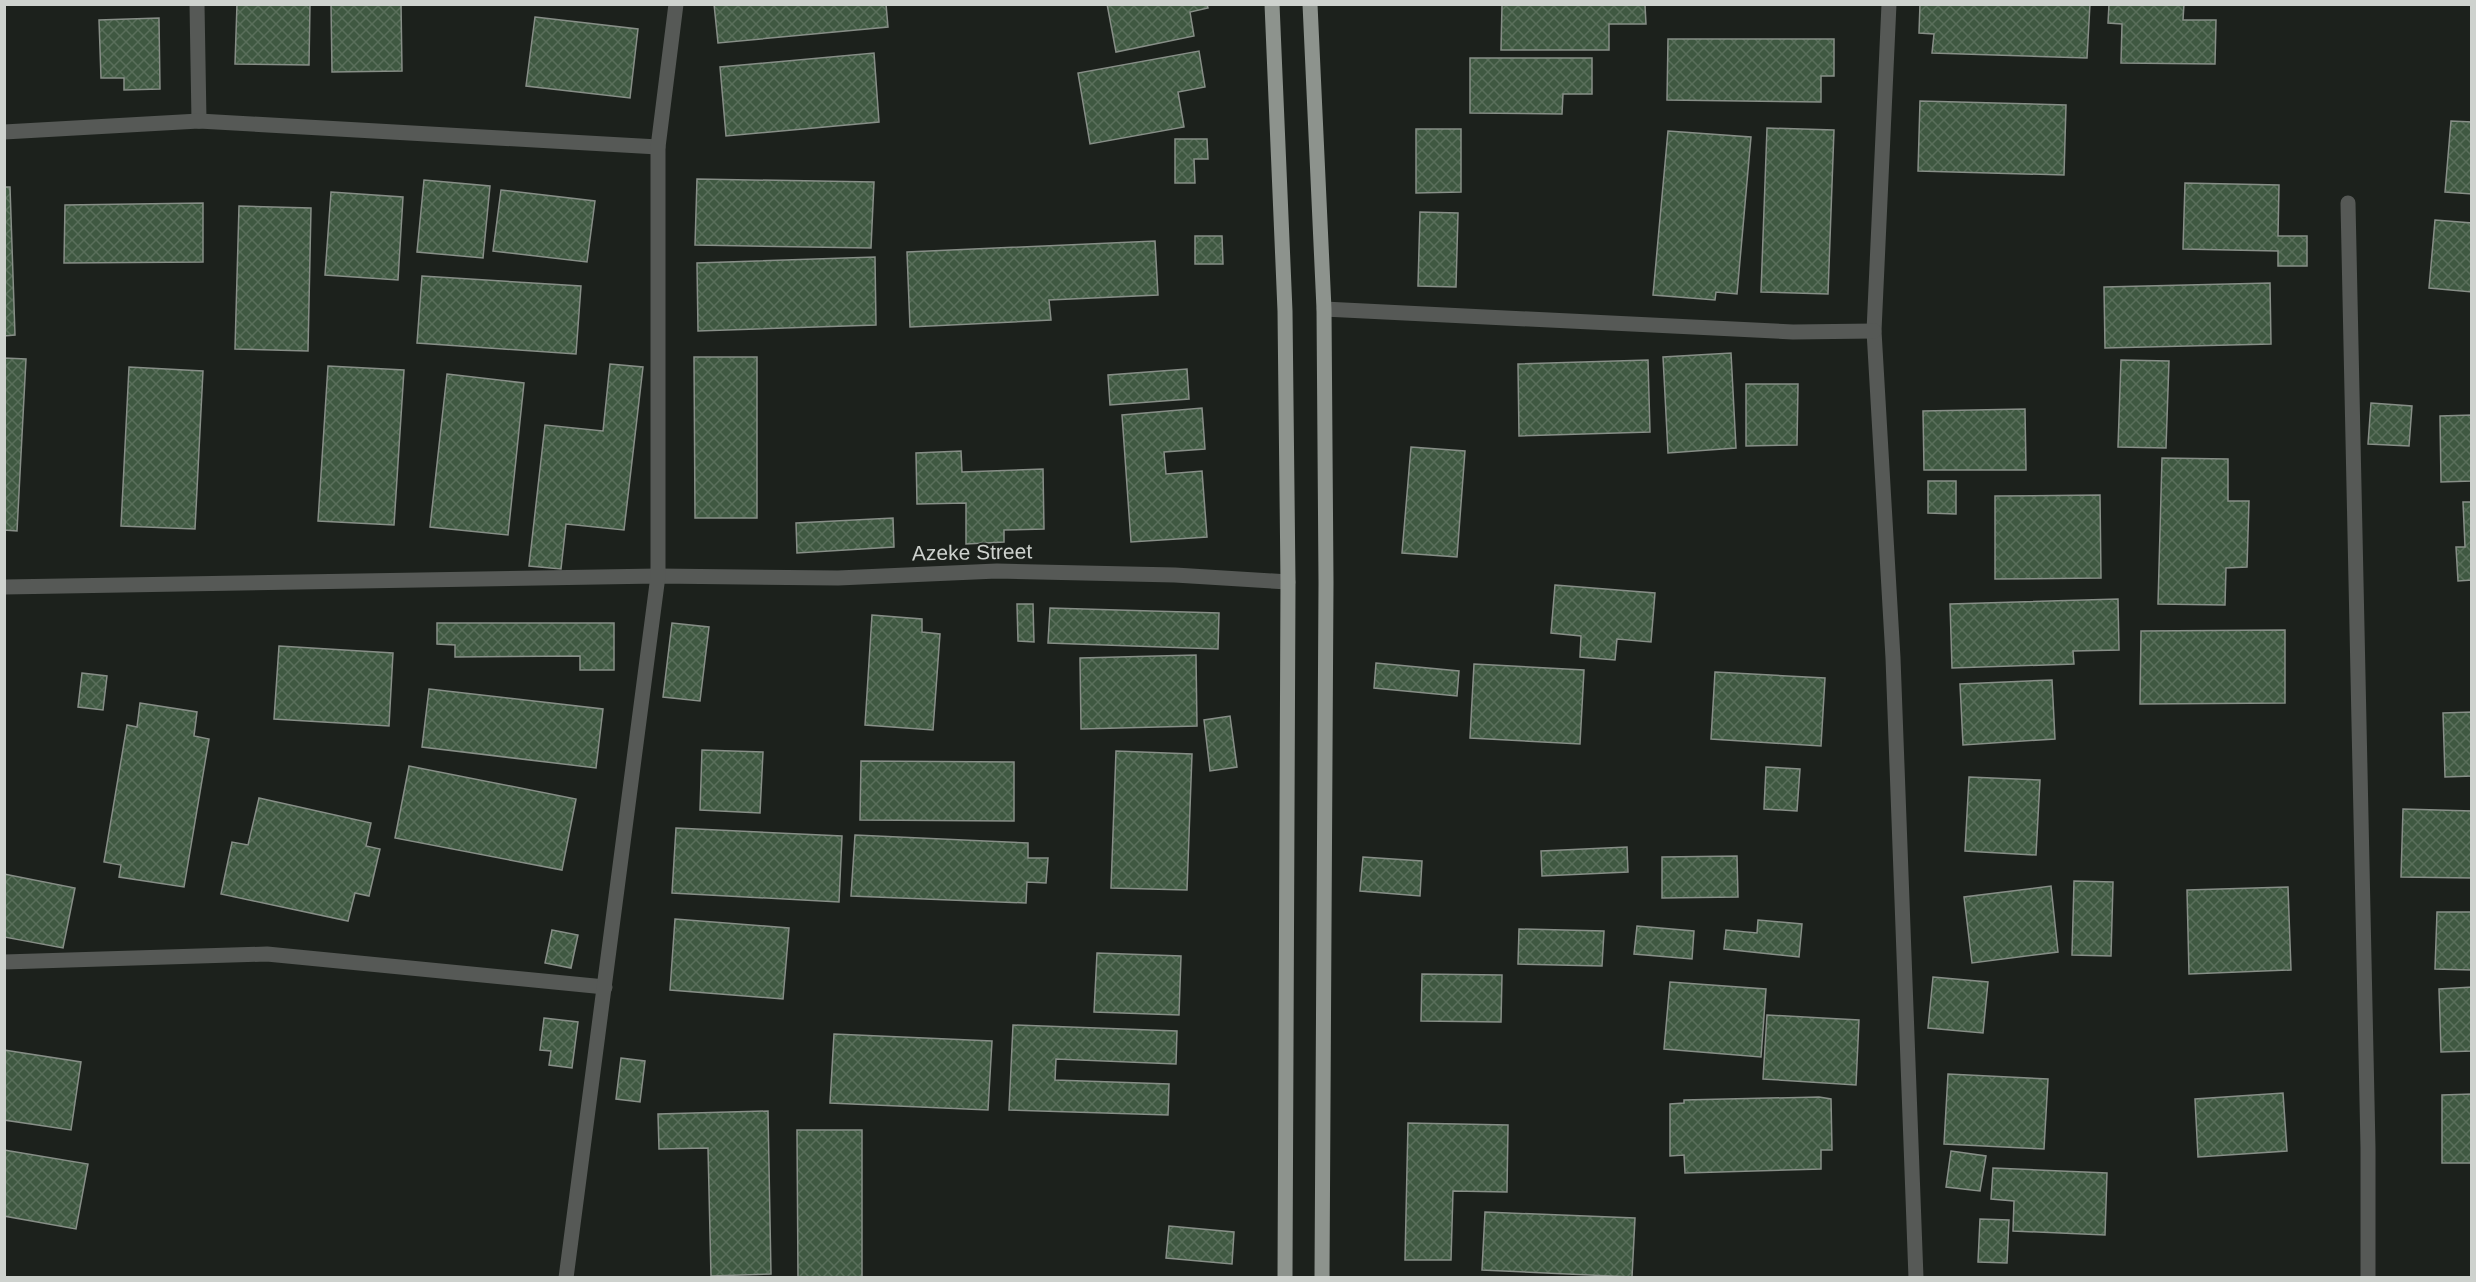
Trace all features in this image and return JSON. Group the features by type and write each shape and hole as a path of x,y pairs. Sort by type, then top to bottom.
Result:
{"main road":[{"path":"1272,4 1286,311 1288,582 1285,1278"},
{"path":"1310,4 1324,309 1326,594 1322,1278"}],"street":[{"path":"197,4 199,121"},
{"path":"566,1278 657,576 658,147 676,4"},
{"path":"1889,4 1874,331 1893,658 1916,1278"},
{"path":"4,132 199,121 658,147"},
{"path":"2348,203 2368,1148 2368,1278"},
{"path":"1324,309 1792,332 1874,331"},
{"name":"Azeke Street","path":"4,587 657,576 838,578 997,571 1175,574 1288,582"},
{"path":"4,962 267,954 605,987"}],"building":[{"path":"237,4 310,4 309,65 235,64"},
{"path":"331,4 401,4 402,71 332,72"},
{"path":"714,4 886,4 888,27 718,43"},
{"path":"1107,4 1207,4 1208,8 1190,12 1194,36 1116,52"},
{"path":"1920,4 2090,4 2087,58 1932,53 1934,34 1919,33"},
{"path":"2109,4 2184,4 2183,20 2216,20 2215,64 2121,63 2122,24 2108,23"},
{"path":"1502,5 1645,5 1646,24 1609,24 1609,50 1501,50"},
{"path":"535,17 638,29 630,98 526,86"},
{"path":"159,18 160,89 124,90 124,78 101,78 99,20"},
{"path":"1668,39 1834,39 1834,76 1821,76 1821,102 1667,100"},
{"path":"1199,51 1205,87 1178,92 1184,127 1090,144 1078,73"},
{"path":"874,53 879,122 726,136 720,67"},
{"path":"1470,58 1592,58 1592,94 1563,94 1562,114 1470,113"},
{"path":"1920,101 2066,105 2064,175 1918,171"},
{"path":"2451,121 2472,122 2472,194 2445,192"},
{"path":"1767,128 1834,130 1828,294 1761,292"},
{"path":"1416,129 1461,129 1461,192 1416,193"},
{"path":"1668,131 1751,137 1737,294 1716,292 1715,300 1653,295"},
{"path":"1175,139 1207,139 1208,159 1194,159 1195,183 1175,183"},
{"path":"697,179 874,182 871,248 695,245"},
{"path":"424,180 490,186 483,258 417,252"},
{"path":"2185,183 2279,185 2278,236 2307,236 2307,266 2278,266 2278,251 2183,249"},
{"path":"4,187 10,187 15,335 4,336"},
{"path":"501,190 595,201 587,262 493,251"},
{"path":"331,192 403,197 398,280 325,275"},
{"path":"203,203 203,262 64,263 65,205"},
{"path":"239,206 311,208 308,351 235,349"},
{"path":"1420,212 1458,213 1456,287 1418,286"},
{"path":"2435,220 2472,223 2472,292 2429,288"},
{"path":"1195,236 1222,236 1223,264 1195,264"},
{"path":"1155,241 1158,295 1049,300 1051,320 910,327 907,252"},
{"path":"875,257 876,325 698,331 697,263"},
{"path":"422,276 581,286 576,354 417,343"},
{"path":"2270,283 2271,344 2105,348 2104,287"},
{"path":"1731,353 1736,448 1668,453 1663,357"},
{"path":"694,357 757,357 757,518 695,518"},
{"path":"4,358 26,359 17,531 4,530"},
{"path":"1648,360 1650,432 1519,436 1518,364"},
{"path":"2121,360 2169,361 2166,448 2118,447"},
{"path":"610,364 643,367 624,530 566,524 561,569 529,566 545,425 603,431"},
{"path":"328,366 404,370 394,525 318,521"},
{"path":"129,367 203,371 195,529 121,526"},
{"path":"1187,369 1189,399 1110,405 1108,375"},
{"path":"447,374 524,383 508,535 430,527"},
{"path":"1746,384 1798,384 1797,445 1746,446"},
{"path":"2371,403 2412,406 2409,446 2368,444"},
{"path":"1202,408 1205,449 1164,452 1166,474 1202,471 1207,537 1131,542 1122,415"},
{"path":"2025,409 2026,470 1924,470 1923,411"},
{"path":"2472,415 2472,481 2441,482 2440,416"},
{"path":"1411,447 1465,451 1457,557 1402,553"},
{"path":"961,451 962,472 1043,469 1044,529 1004,530 1004,542 966,544 966,503 917,504 916,453"},
{"path":"2162,458 2228,459 2228,501 2249,501 2247,567 2226,568 2225,605 2158,604"},
{"path":"1928,481 1956,481 1956,514 1928,513"},
{"path":"2100,495 2101,578 1995,579 1995,496"},
{"path":"2463,502 2472,502 2472,580 2458,581 2456,547 2465,547"},
{"path":"893,518 894,547 797,553 796,523"},
{"path":"1555,585 1655,593 1651,642 1617,639 1615,660 1580,657 1581,636 1551,633"},
{"path":"2118,599 2119,650 2073,651 2074,664 1952,668 1950,604"},
{"path":"1017,604 1033,604 1034,642 1018,641"},
{"path":"1050,608 1219,613 1218,649 1048,643"},
{"path":"872,615 922,619 922,632 940,634 933,730 865,725"},
{"path":"437,623 614,623 614,670 580,670 580,656 455,657 455,645 437,644"},
{"path":"672,623 709,627 700,701 663,697"},
{"path":"2285,630 2285,703 2140,704 2141,631"},
{"path":"279,646 393,653 389,726 274,719"},
{"path":"1196,655 1197,726 1081,729 1080,658"},
{"path":"1376,663 1459,671 1457,696 1374,688"},
{"path":"1474,664 1584,670 1580,744 1470,738"},
{"path":"1715,672 1825,678 1821,746 1711,739"},
{"path":"82,673 107,676 103,710 78,707"},
{"path":"2052,680 2055,739 1963,745 1960,684"},
{"path":"429,689 603,709 596,768 422,747"},
{"path":"140,703 197,712 194,736 209,739 184,887 119,877 121,865 104,862 127,725 137,727"},
{"path":"2472,712 2472,776 2445,777 2443,713"},
{"path":"1230,716 1237,767 1210,771 1204,720"},
{"path":"702,750 763,752 760,813 700,810"},
{"path":"1116,751 1192,754 1187,890 1111,888"},
{"path":"861,761 1014,762 1014,821 860,820"},
{"path":"409,766 576,799 562,870 395,838"},
{"path":"1766,767 1800,769 1797,811 1764,809"},
{"path":"1969,777 2040,780 2036,855 1965,851"},
{"path":"259,798 371,823 366,846 380,849 369,896 355,893 348,921 221,894 232,842 248,845"},
{"path":"2403,809 2472,811 2472,878 2401,877"},
{"path":"676,828 842,836 839,902 672,893"},
{"path":"855,835 1028,843 1028,858 1048,858 1046,883 1027,882 1026,903 851,896"},
{"path":"1627,847 1628,872 1542,876 1541,851"},
{"path":"1737,856 1738,897 1662,898 1662,857"},
{"path":"1363,857 1422,861 1420,896 1360,891"},
{"path":"4,874 75,888 63,948 4,937"},
{"path":"2074,881 2113,882 2111,956 2072,955"},
{"path":"2051,886 2058,952 1972,963 1964,897"},
{"path":"2288,887 2291,970 2189,974 2187,890"},
{"path":"2437,912 2472,912 2472,970 2435,969"},
{"path":"675,919 789,928 783,999 670,990"},
{"path":"1758,920 1802,924 1799,957 1724,949 1726,930 1757,933"},
{"path":"1637,926 1694,931 1692,959 1634,954"},
{"path":"1519,929 1604,931 1602,966 1518,964"},
{"path":"552,930 578,935 571,968 545,963"},
{"path":"1097,953 1181,956 1179,1015 1094,1012"},
{"path":"1422,974 1502,975 1501,1022 1421,1021"},
{"path":"1933,977 1988,982 1983,1033 1928,1028"},
{"path":"1670,982 1766,989 1761,1057 1664,1049"},
{"path":"2472,987 2472,1051 2441,1052 2439,989"},
{"path":"1767,1015 1859,1020 1856,1085 1763,1079"},
{"path":"544,1018 578,1022 572,1068 549,1065 551,1051 540,1050"},
{"path":"1013,1025 1177,1031 1176,1064 1056,1059 1055,1080 1169,1084 1168,1115 1009,1110"},
{"path":"834,1034 992,1041 988,1110 830,1103"},
{"path":"4,1050 81,1062 71,1130 4,1120"},
{"path":"621,1058 645,1061 640,1102 616,1099"},
{"path":"1948,1074 2048,1079 2044,1149 1944,1144"},
{"path":"2283,1093 2287,1151 2198,1157 2195,1099"},
{"path":"2472,1094 2472,1163 2442,1163 2442,1095"},
{"path":"1819,1097 1831,1099 1832,1150 1821,1150 1821,1169 1685,1173 1684,1155 1670,1156 1670,1104 1684,1103 1684,1100"},
{"path":"768,1111 771,1274 711,1276 708,1148 659,1149 658,1114"},
{"path":"1408,1123 1508,1125 1507,1192 1453,1191 1451,1260 1405,1260"},
{"path":"797,1130 862,1130 862,1278 798,1278"},
{"path":"4,1150 88,1164 76,1229 4,1216"},
{"path":"1951,1151 1986,1156 1980,1191 1946,1187"},
{"path":"1993,1168 2107,1173 2105,1235 2013,1231 2014,1201 1991,1199"},
{"path":"1485,1212 1635,1218 1632,1277 1482,1270"},
{"path":"1980,1219 2009,1220 2007,1263 1978,1262"},
{"path":"1169,1226 1234,1232 1232,1264 1166,1258"}]}
